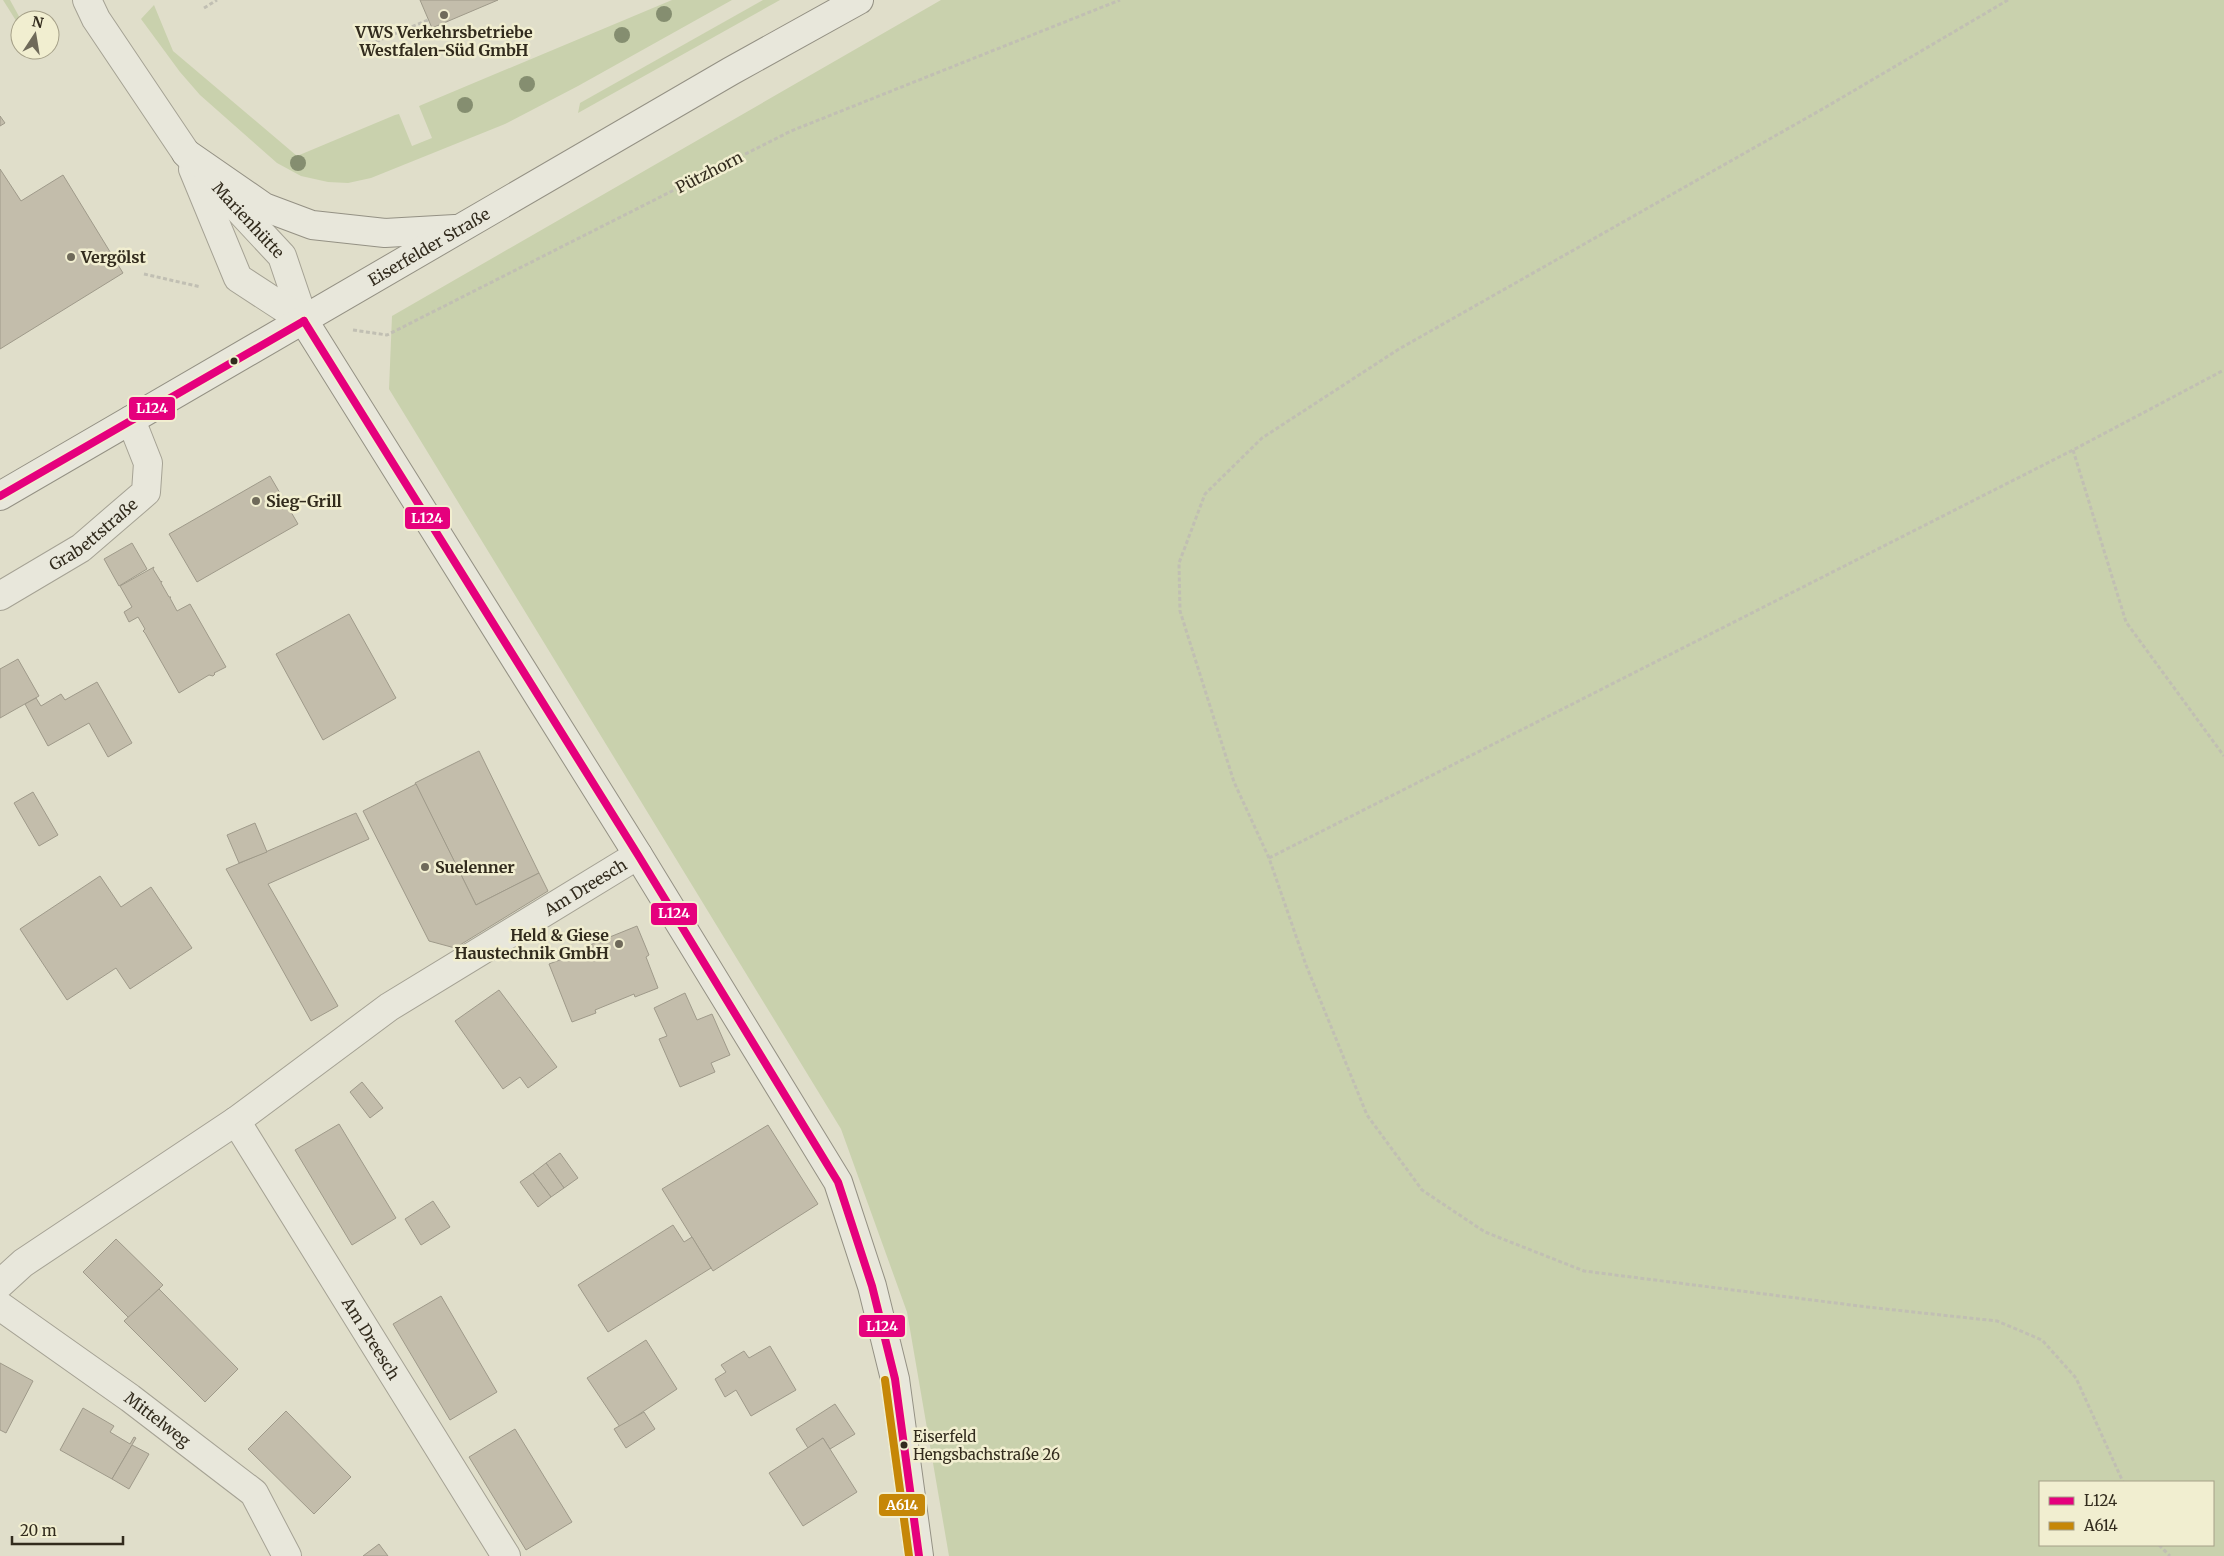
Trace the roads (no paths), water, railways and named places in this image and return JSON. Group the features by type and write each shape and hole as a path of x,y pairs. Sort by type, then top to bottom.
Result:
{"street":[{"name":"Marienhütte","path":"87,0 96,19 186,153 282,256 304,321"},
{"name":"Eiserfelder Straße","path":"0,496 304,321 731,71 859,0"},
{"name":"Marienhütte","path":"186,153 238,278 304,321"},
{"path":"186,153 264,206 312,225 385,233 462,228"},
{"path":"304,321 638,855 838,1182 872,1286 895,1380 919,1556"},
{"name":"Grabettstraße","path":"0,596 81,548 146,492 148,464 131,420"},
{"name":"Am Dreesch","path":"0,1284 23,1263 236,1122 390,1007 638,855"},
{"name":"Am Dreesch","path":"236,1122 506,1556"},
{"name":"Mittelweg","path":"0,1306 130,1398 254,1493 287,1556"}],"place":[{"name":"VWS Verkehrsbetriebe Westfalen-Süd GmbH","path":"444,15"},
{"name":"Vergölst","path":"71,257"},
{"name":"Sieg-Grill","path":"256,501"},
{"name":"Suelenner","path":"425,867"},
{"name":"Held & Giese Haustechnik GmbH","path":"619,944"},
{"name":"Eiserfeld Hengsbachstraße 26","path":"904,1445"}]}
